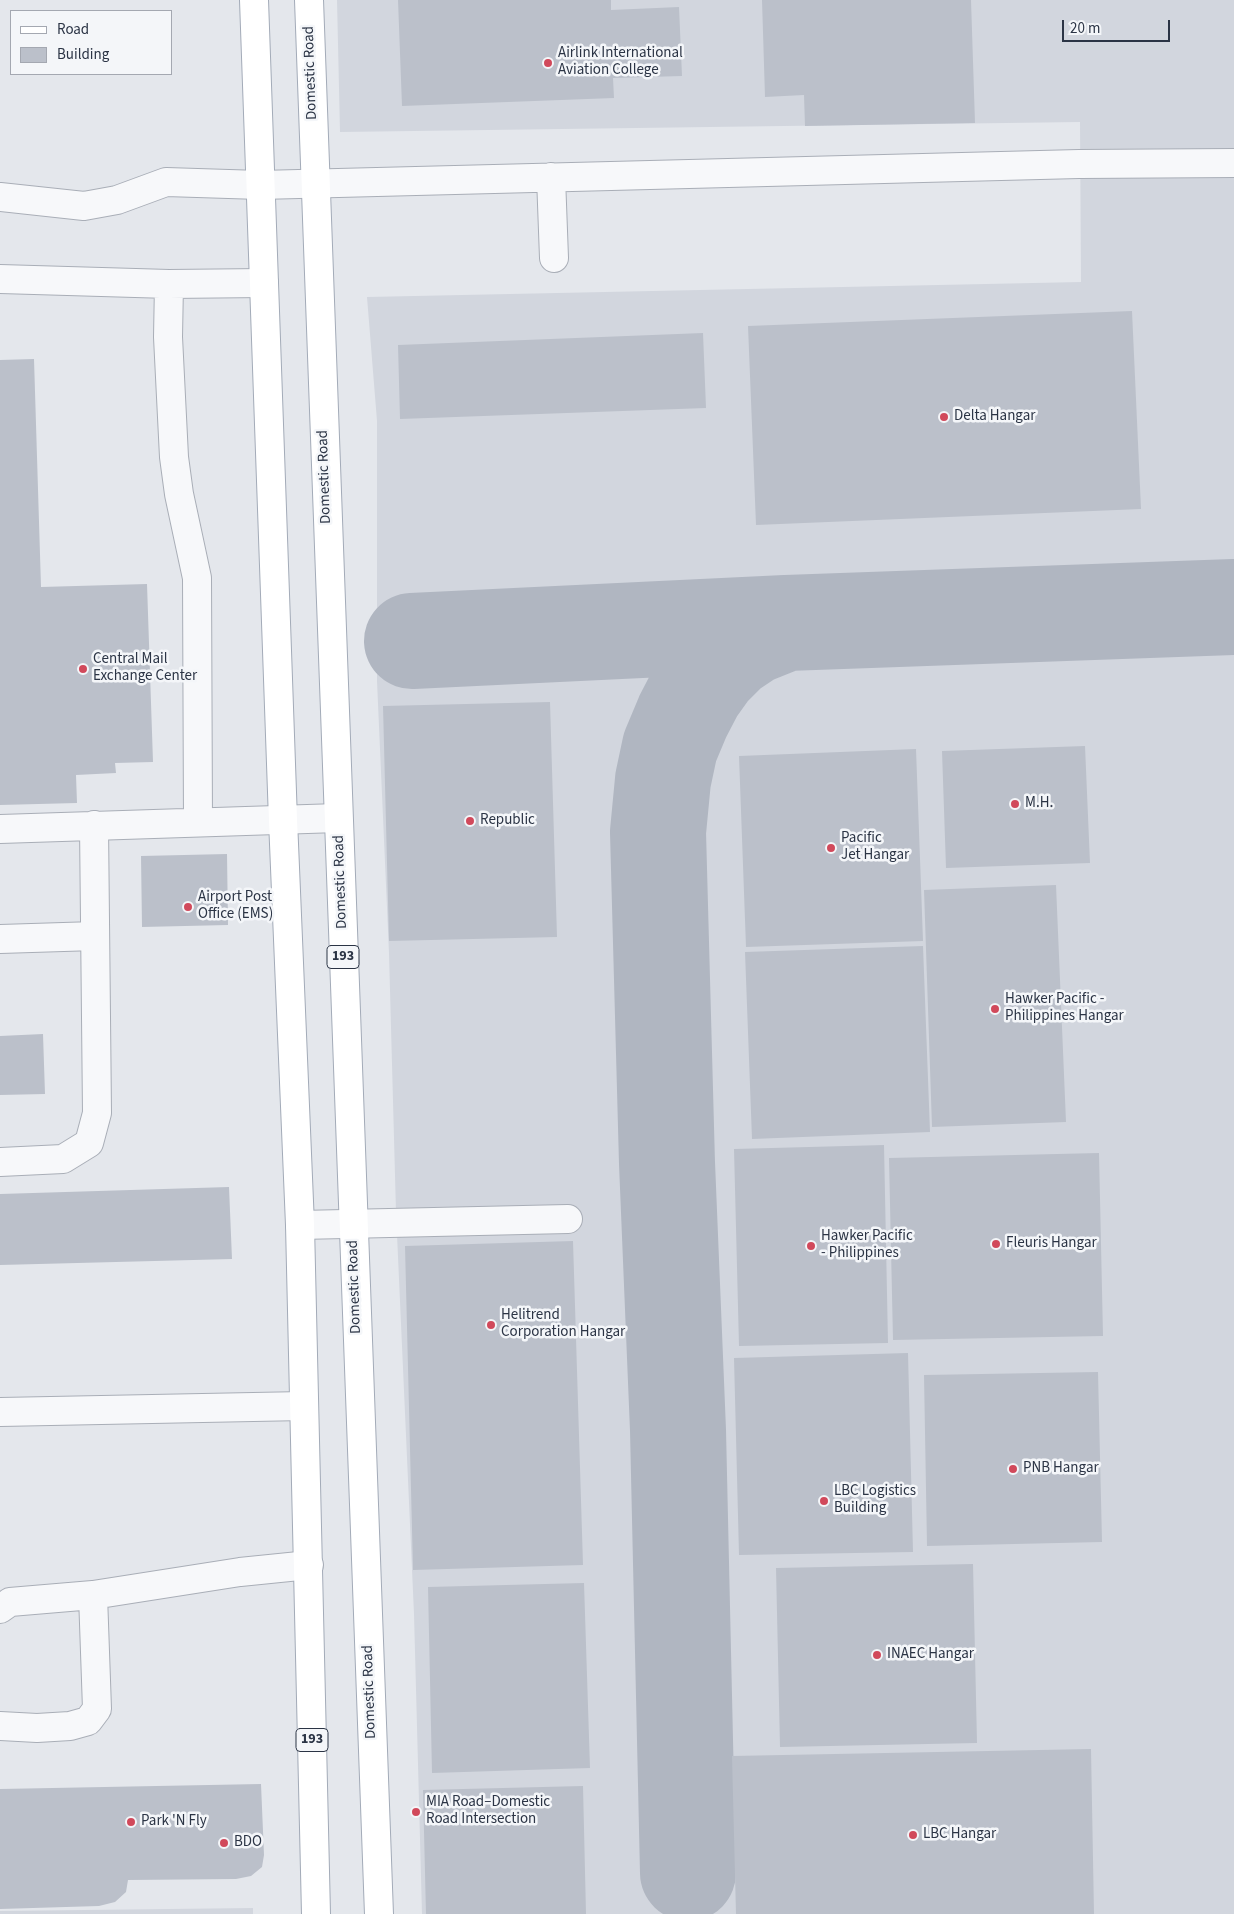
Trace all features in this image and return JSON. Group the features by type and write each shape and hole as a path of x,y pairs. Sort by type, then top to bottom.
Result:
{"main road":[{"name":"193","path":"254,0 283,820 300,1225 316,1914"},
{"name":"Domestic Road","path":"309,0 314,183 379,1914"}],"lane":[{"path":"0,197 84,206 117,200 166,182 260,185 1079,164 1234,163"},
{"path":"551,177 554,258"},
{"path":"0,279 169,284 264,283"},
{"path":"169,284 168,337 174,457 179,494 197,578 198,822"},
{"path":"0,829 338,818"},
{"path":"0,1162 63,1159 89,1143 96,1113 94,825"},
{"path":"0,938 95,936"},
{"path":"300,1225 568,1219"},
{"path":"0,1412 304,1406"},
{"path":"0,1609 10,1602 93,1595 240,1572 309,1565"},
{"path":"0,1726 37,1728 70,1726 88,1721 96,1709 93,1595"}],"shaded area":[{"path":"337,0 1234,0 1234,1914 422,1914 414,1614 396,1212 389,953 377,681 377,421 367,297 1081,282 1080,122 340,132"},
{"path":"253,1908 253,1914 0,1914 0,1911"}],"building":[{"path":"398,0 611,0 611,10 679,7 682,76 613,78 614,98 402,106"},
{"path":"762,0 971,0 975,123 805,126 804,95 765,97"},
{"name":"Delta Hangar","path":"1132,311 1141,509 756,525 748,326"},
{"path":"703,333 706,408 400,419 398,345"},
{"path":"34,359 41,587 147,584 153,762 115,763 116,773 76,775 77,803 0,805 0,360"},
{"name":"Republic","path":"550,702 557,937 389,941 383,706"},
{"name":"M.H.","path":"1085,746 1090,863 946,868 942,751"},
{"name":"Pacific Jet Hangar","path":"916,749 923,941 746,947 739,756"},
{"path":"227,854 228,925 142,927 141,856"},
{"name":"Hawker Pacific - Philippines Hangar","path":"1056,885 1066,1122 932,1127 924,890"},
{"path":"923,946 930,1132 752,1139 745,952"},
{"path":"43,1034 45,1094 0,1095 0,1036"},
{"name":"Hawker Pacific - Philippines","path":"884,1145 888,1343 739,1346 734,1149"},
{"name":"Fleuris Hangar","path":"1099,1153 1103,1336 893,1340 889,1158"},
{"path":"229,1187 232,1259 0,1265 0,1194"},
{"path":"573,1241 583,1565 413,1570 405,1246"},
{"name":"LBC Logistics Building","path":"908,1353 913,1552 739,1555 734,1358"},
{"name":"PNB Hangar","path":"1098,1372 1102,1542 927,1546 924,1375"},
{"name":"INAEC Hangar","path":"973,1564 977,1743 780,1747 776,1568"},
{"path":"584,1583 590,1768 432,1773 428,1587"},
{"name":"LBC Hangar","path":"1091,1749 1094,1914 736,1914 732,1756"},
{"name":"Park 'N Fly","path":"261,1784 264,1855 262,1867 251,1876 236,1879 128,1880 126,1892 115,1902 99,1906 0,1909 0,1789"},
{"path":"583,1786 586,1914 426,1914 423,1790"}],"taxiway":[{"path":"688,1873 678,1430 667,1163 658,832 663,780 670,747 683,716 696,691 711,670 730,651 751,637 786,623 1234,607"},
{"path":"412,641 786,623"}],"place":[{"name":"Airlink International Aviation College","path":"548,63"},
{"name":"Delta Hangar","path":"944,417"},
{"name":"Central Mail Exchange Center","path":"83,669"},
{"name":"M.H.","path":"1015,804"},
{"name":"Republic","path":"470,821"},
{"name":"Pacific Jet Hangar","path":"831,848"},
{"name":"Airport Post Office (EMS)","path":"188,907"},
{"name":"Hawker Pacific - Philippines Hangar","path":"995,1009"},
{"name":"Fleuris Hangar","path":"996,1244"},
{"name":"Hawker Pacific - Philippines","path":"811,1246"},
{"name":"Helitrend Corporation Hangar","path":"491,1325"},
{"name":"PNB Hangar","path":"1013,1469"},
{"name":"LBC Logistics Building","path":"824,1501"},
{"name":"INAEC Hangar","path":"877,1655"},
{"name":"MIA Road–Domestic Road Intersection","path":"416,1812"},
{"name":"Park 'N Fly","path":"131,1822"},
{"name":"LBC Hangar","path":"913,1835"},
{"name":"BDO","path":"224,1843"}]}
